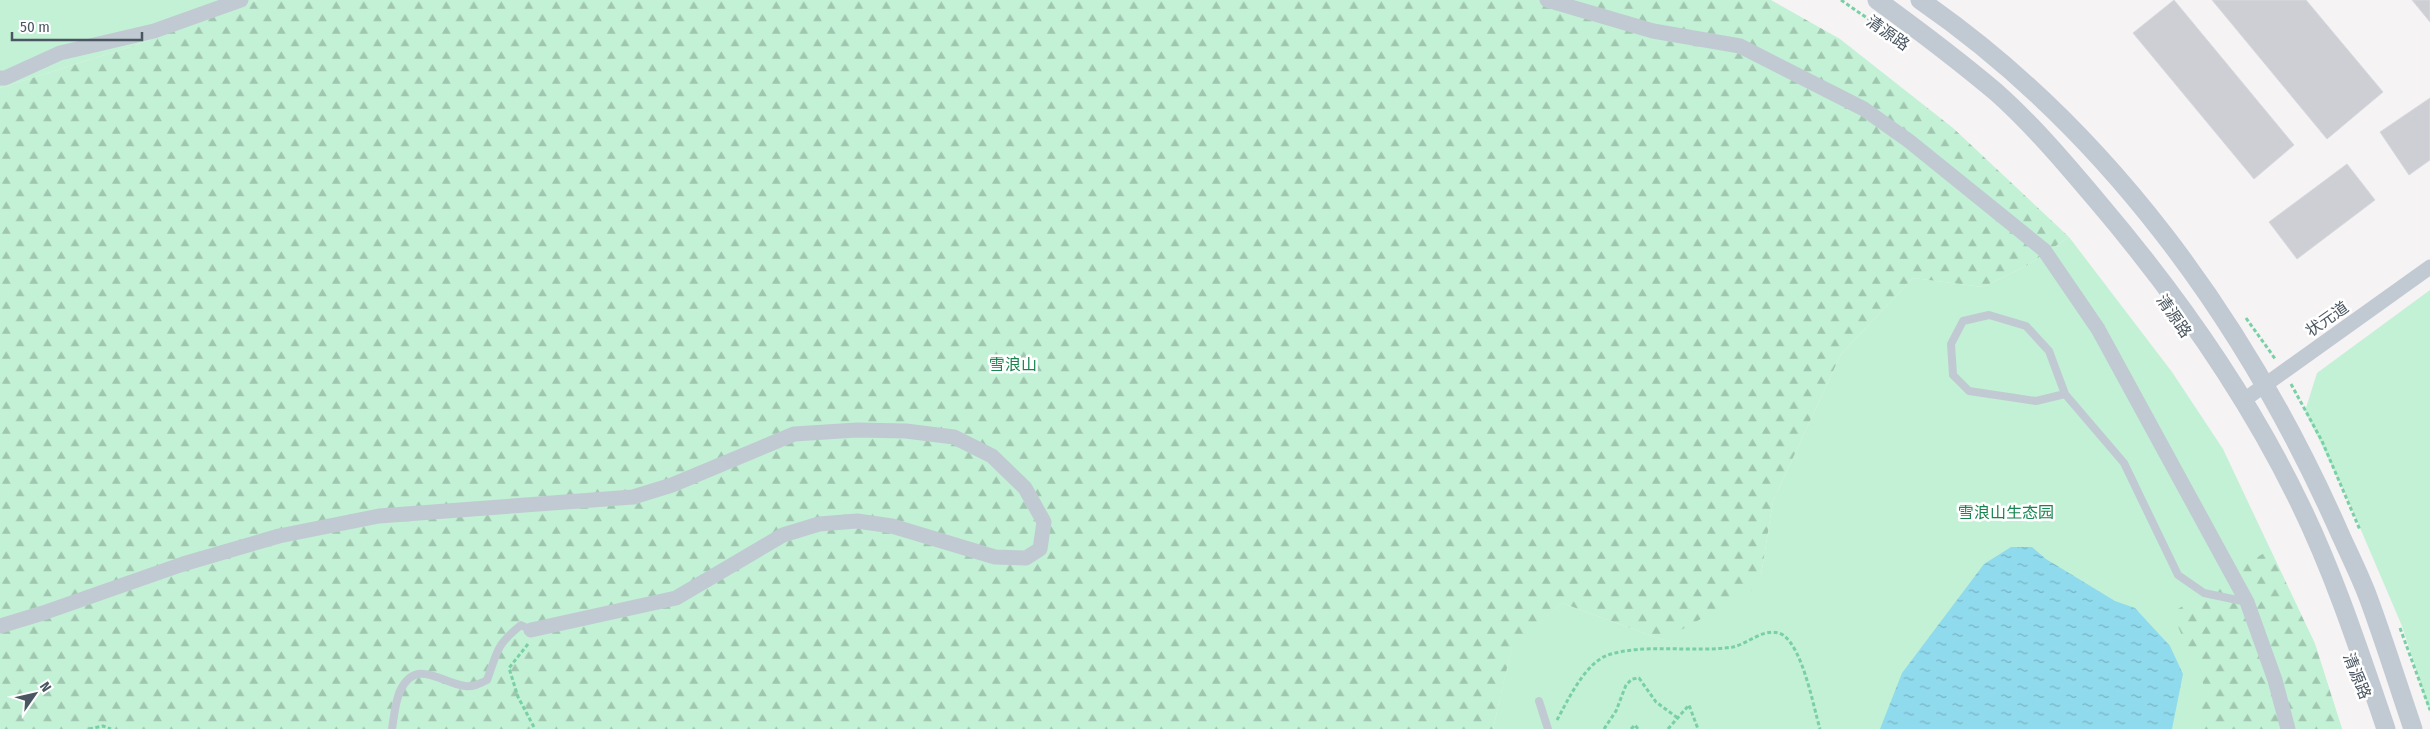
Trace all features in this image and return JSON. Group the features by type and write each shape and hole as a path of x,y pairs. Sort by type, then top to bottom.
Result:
{"street":[{"path":"0,78 5,78 60,53 154,31 241,0"},
{"path":"1547,0 1652,31 1740,46 1864,110 1909,141 2044,250 2098,329 2247,602 2275,680 2288,729"},
{"name":"清源路","path":"1877,0 1997,93 2057,154 2142,254 2215,354 2244,400 2301,504 2342,600 2386,729"},
{"path":"1920,0 2008,68 2073,130 2142,207 2201,286 2266,385 2319,487 2367,595 2413,729"},
{"name":"状元道","path":"2244,400 2430,267"},
{"path":"0,626 183,564 278,536 380,516 633,497 672,485 794,434 857,430 906,431 954,437 992,456 1025,488 1044,522 1040,549 1026,558 995,557 892,526 857,521 819,524 783,535 676,598 530,637"}],"lane":[{"path":"2065,394 2036,401 1969,390 1953,374 1951,344 1963,321 1989,315 2026,326 2049,351 2065,394 2124,463 2178,574 2204,593 2247,602"},
{"path":"392,729 400,691 411,678 426,672 464,686 475,686 487,680 496,652 505,638 521,625 530,637"},
{"path":"1539,701 1548,729"}],"path":[{"name":"清源路","path":"1841,0 1896,38"},
{"path":"1556,721 1582,676 1606,656 1634,651 1734,647 1768,632 1782,634 1797,651 1820,729"},
{"path":"530,637 509,668 518,698 535,729"},
{"path":"1604,729 1616,711 1626,685 1632,679 1639,678 1656,702 1679,719"},
{"path":"1668,729 1679,719 1689,704 1698,729"},
{"path":"1631,729 1635,725 1638,729"},
{"path":"89,729 103,726 110,729"}],"green space":[{"path":"0,0 257,0 133,46 0,88"},
{"name":"雪浪山","path":"257,0 1771,0 1840,39 1953,128 2069,237 2026,266 1983,287 1913,278 1841,354 1773,501 1761,575 1751,591 1663,640 1562,603 1512,646 1493,729 0,729 0,88 133,46"},
{"name":"雪浪山生态园","path":"2069,237 2172,372 2223,449 2315,644 2342,729 1493,729 1512,645 1562,603 1663,640 1761,575 1773,501 1841,354 1913,278 1983,287 2026,266"},
{"path":"2430,290 2430,713 2402,626 2346,495 2305,411 2317,373"},
{"path":"2270,549 2315,644 2342,729 2196,729 2203,683 2172,613"}],"water":[{"path":"2011,547 2032,547 2046,559 2115,601 2135,608 2170,646 2183,674 2172,729 1880,729 1902,673 1984,564"}],"building":[{"path":"2174,0 2294,145 2254,179 2133,33"},
{"path":"2212,0 2306,0 2383,92 2327,139"},
{"path":"2412,0 2430,0 2430,22"},
{"path":"2430,98 2430,160 2409,175 2380,132"},
{"path":"2347,164 2375,200 2297,259 2269,222"}]}
